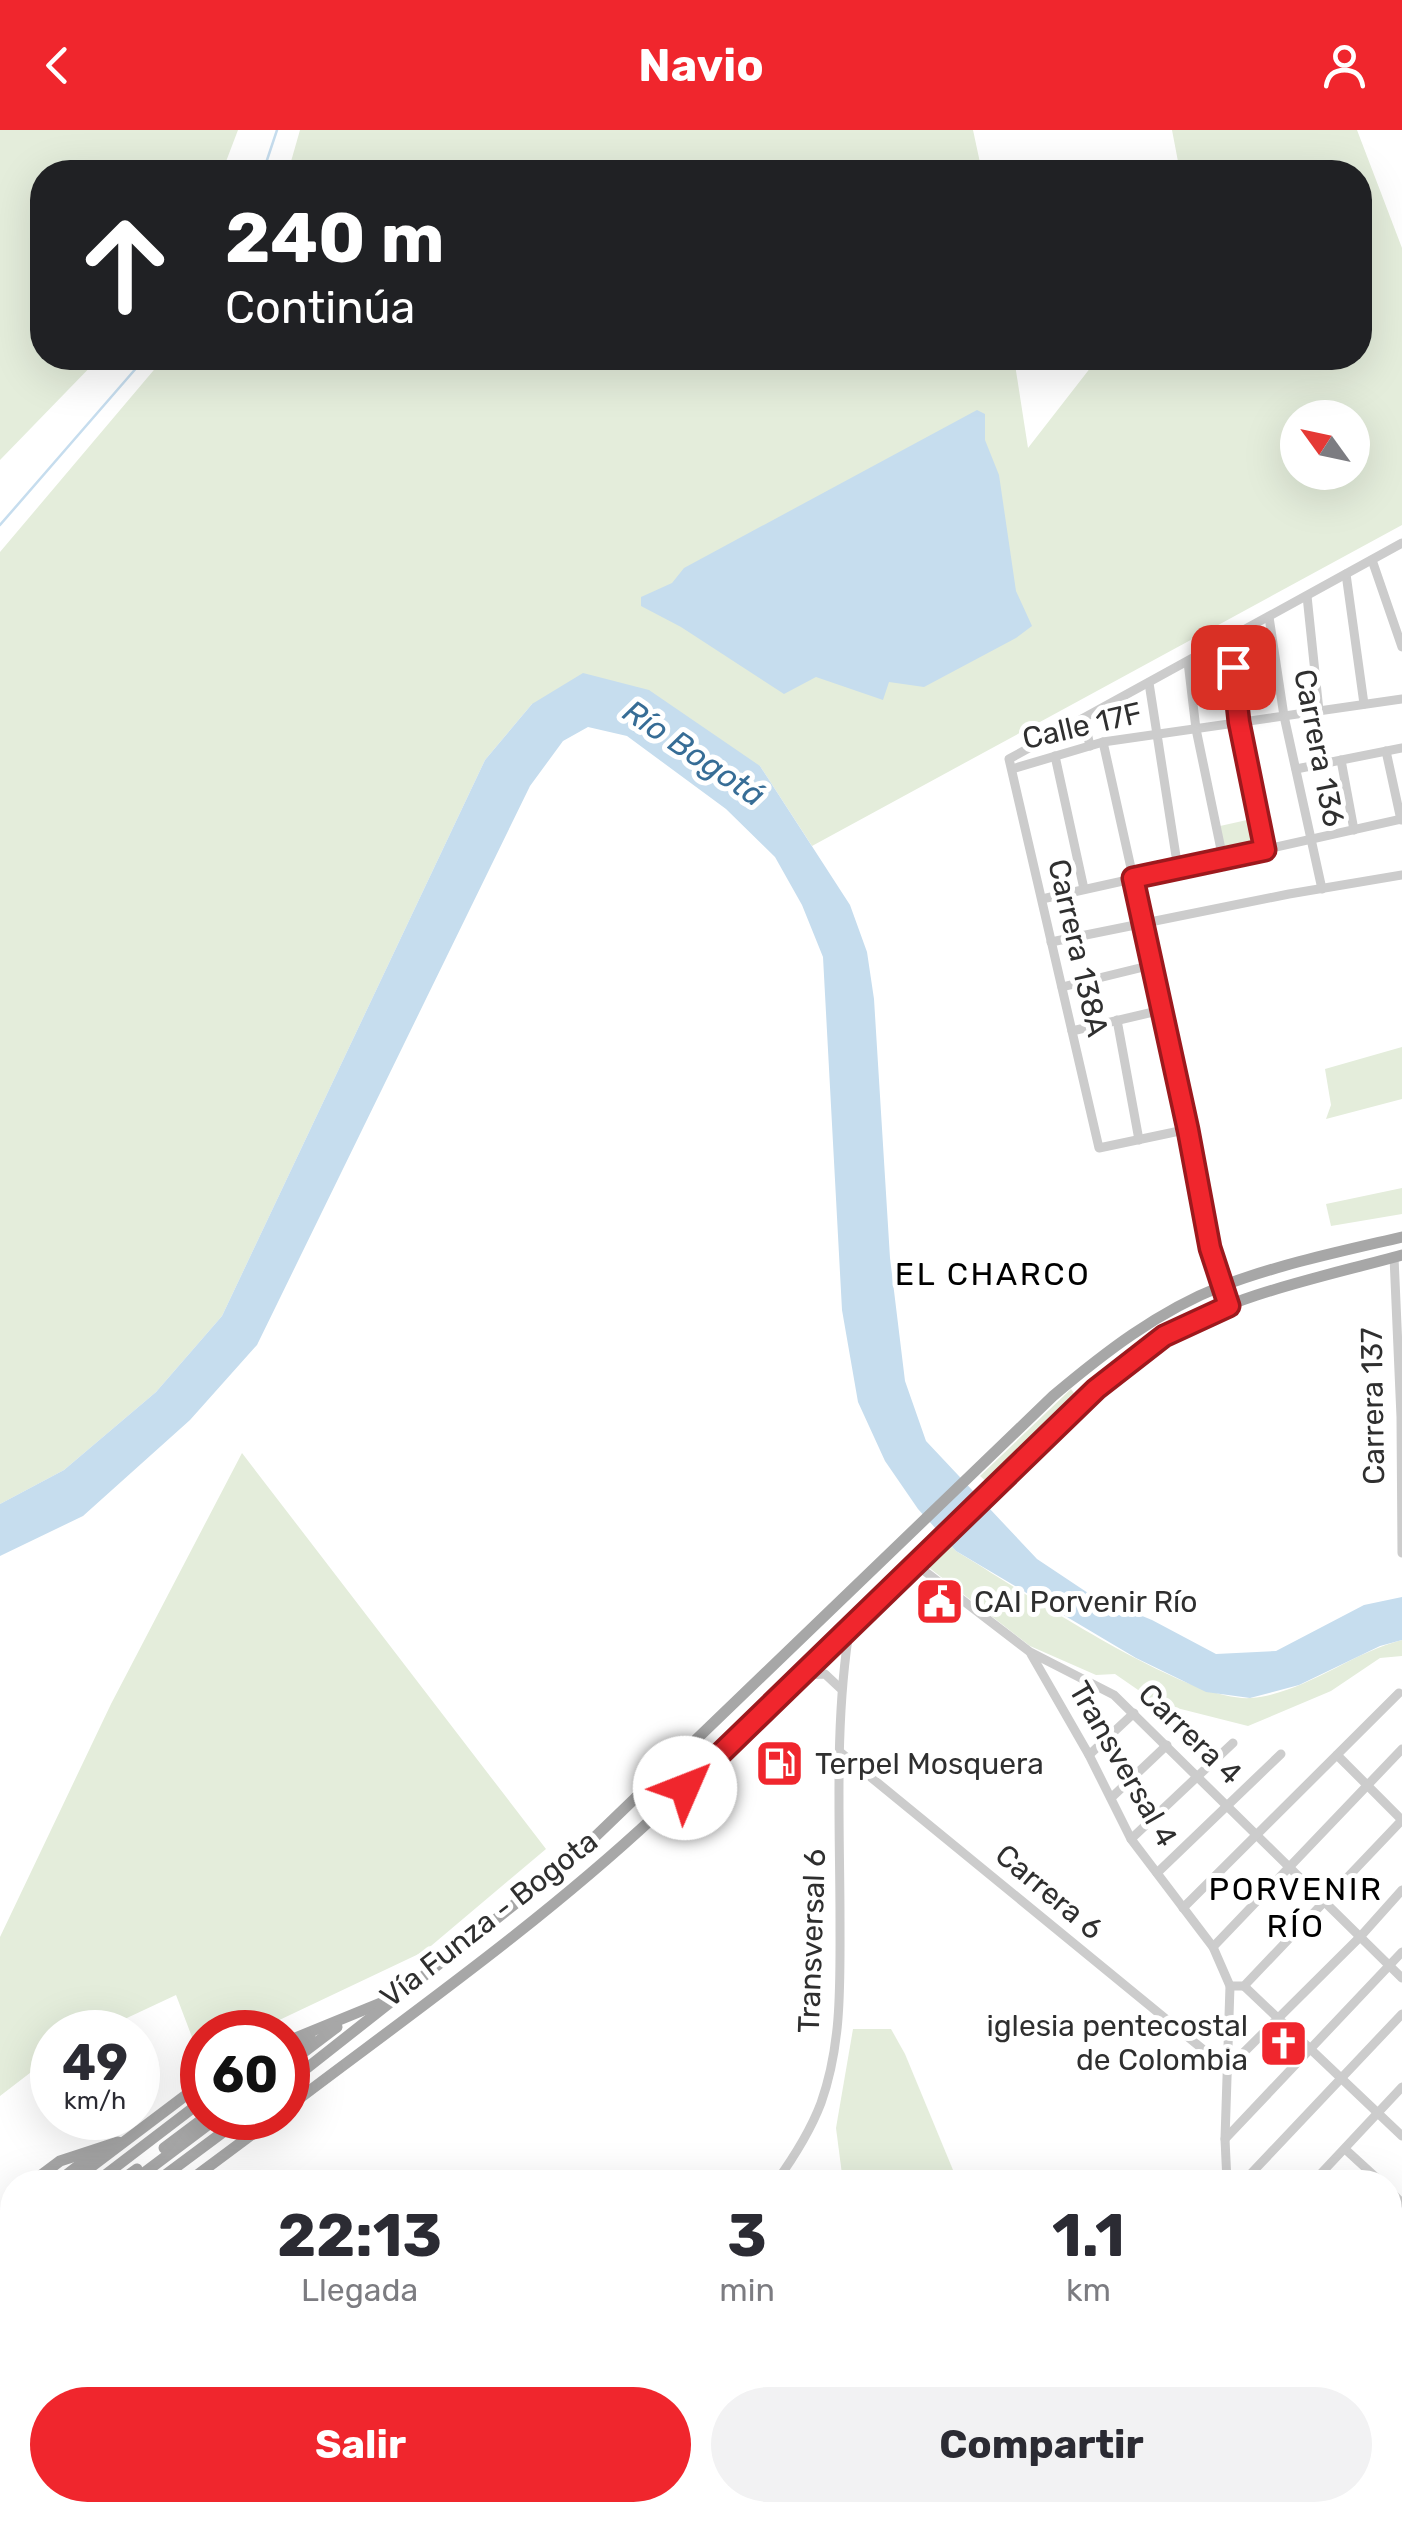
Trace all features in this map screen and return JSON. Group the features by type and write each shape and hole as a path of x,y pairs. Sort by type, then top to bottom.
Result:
{"main road":[{"path":"310,2064 542,1885 1081,1372 1146,1326 1222,1286 1302,1261 1402,1237"},
{"name":"Vía Funza - Bogota","path":"310,2090 567,1896 1096,1389 1164,1336 1229,1306 1398,1256"},
{"path":"1081,1372 1096,1389"},
{"path":"599,1833 616,1852"},
{"path":"310,2033 396,1996"},
{"path":"310,2057 380,2003"},
{"path":"310,2047 352,2015"},
{"path":"310,2037 321,2028"},
{"path":"160,2114 180,2099"},
{"path":"100,2170 180,2109"},
{"path":"112,2170 180,2118"},
{"path":"124,2170 180,2127"},
{"path":"135,2170 180,2136"},
{"path":"48,2170 60,2161 127,2140"},
{"path":"87,2170 127,2140"},
{"path":"148,2170 188,2140"},
{"path":"160,2170 200,2140"},
{"path":"172,2170 212,2140"},
{"path":"204,2170 244,2140"},
{"path":"59,2170 103,2147"},
{"path":"73,2170 103,2147"}],"street":[{"path":"1011,764 1402,543"},
{"path":"1372,560 1402,647"},
{"path":"1346,574 1364,704"},
{"path":"1307,596 1319,711"},
{"name":"Carrera 136","path":"1269,617 1284,716 1322,889"},
{"path":"1230,639 1239,722 1265,850"},
{"path":"1188,662 1196,729 1223,859"},
{"path":"1150,683 1178,868"},
{"name":"Calle 17F","path":"1011,764 1103,742 1402,698"},
{"path":"1084,720 1090,746"},
{"path":"1103,742 1209,1240 1229,1306"},
{"path":"1296,770 1402,748"},
{"path":"1042,898 1401,820 1386,751"},
{"path":"1054,756 1084,889"},
{"path":"1341,760 1354,830"},
{"name":"Carrera 138A","path":"1011,764 1099,1148 1139,1140"},
{"path":"1051,942 1402,876"},
{"path":"1062,987 1152,965"},
{"path":"1072,1031 1162,1010"},
{"path":"1117,1020 1139,1140 1188,1130"},
{"name":"Carrera 137","path":"1398,1256 1402,1553"},
{"name":"Carrera 4","path":"914,1563 1030,1652 1097,1684 1134,1713 1402,1978"},
{"name":"Transversal 6","path":"784,2170 820,2104 838,2028 840,1688 850,1625"},
{"name":"Transversal 4","path":"1030,1652 1090,1756 1131,1839 1227,1973 1230,1986 1226,2170"},
{"path":"796,1678 818,1672 831,1677 840,1688"},
{"path":"1183,1908 1399,1693"},
{"path":"1090,1756 1134,1713"},
{"path":"1131,1839 1233,1743"},
{"path":"1111,1798 1166,1745"},
{"path":"1212,1948 1402,1749"},
{"name":"Carrera 6","path":"840,1752 1227,2068"},
{"path":"1157,1873 1281,1754"},
{"path":"1244,1986 1402,1820 1337,1754"},
{"path":"1227,2068 1360,1937 1402,1890"},
{"path":"1225,2139 1402,1952"},
{"path":"1230,1986 1244,1986 1402,2136"},
{"path":"1254,2170 1402,2014"},
{"path":"1324,2170 1402,2087"},
{"path":"1344,2148 1368,2170"}],"green space":[{"path":"0,130 238,130 227,160 30,160 30,370 87,370 0,460"},
{"path":"300,130 973,130 979,160 291,160"},
{"path":"1172,130 1357,130 1368,160 1178,160"},
{"path":"1372,169 1402,248 1402,525 812,846 760,766 532,704 485,760 222,1316 156,1392 64,1470 0,1504 0,552 154,370 1016,370 1028,448 1089,370 1372,370"},
{"path":"1256,818 1262,847 1226,855 1220,826"},
{"path":"1402,1047 1402,1099 1326,1119 1331,1105 1325,1069"},
{"path":"1402,1188 1402,1214 1331,1226 1326,1204"},
{"path":"1071,1389 1076,1396 987,1482 980,1476"},
{"path":"242,1453 546,1849 425,1951 300,2010 182,2010 176,1995 144,2010 30,2010 30,2073 0,2096 0,1937 111,1704"},
{"path":"946,1540 956,1551 1102,1640 1186,1682 1222,1695 1271,1695 1402,1640 1402,1656 1380,1658 1331,1691 1248,1726 1157,1703 1115,1674 1096,1675 1030,1646 923,1563"},
{"path":"853,2029 891,2029 953,2170 841,2170 836,2128"}],"water":[{"path":"977,410 985,414 985,440 999,475 1016,591 1032,626 1016,638 924,687 889,682 883,700 816,677 784,694 681,627 641,606 641,597 672,583 684,568"},
{"name":"Río Bogotá","path":"583,673 649,690 760,766 850,905 867,952 874,999 890,1258 905,1381 926,1441 1037,1559 1091,1595 1152,1620 1216,1654 1276,1651 1364,1605 1402,1597 1402,1640 1380,1646 1299,1685 1250,1698 1206,1692 1136,1658 956,1551 918,1509 885,1461 858,1402 842,1310 823,957 802,905 775,857 726,809 627,736 588,727 563,741 530,786 257,1345 190,1420 83,1516 0,1556 0,1504 64,1470 156,1392 222,1316 485,760 532,704"}],"waterway":[{"path":"267,160 277,130"},
{"path":"0,525 135,370"}],"place":[{"name":"CAI Porvenir Río","path":"939,1602"},
{"name":"Terpel Mosquera","path":"780,1764"},
{"name":"iglesia pentecostal de Colombia","path":"1283,2043"}],"district":[{"name":"EL CHARCO","path":"993,1274"},
{"name":"PORVENIR RÍO","path":"1296,1908"}],"route":[{"path":"685,1788 1096,1389 1164,1336 1229,1306 1210,1248 1133,878 1265,850 1239,722 1233,667"}]}
